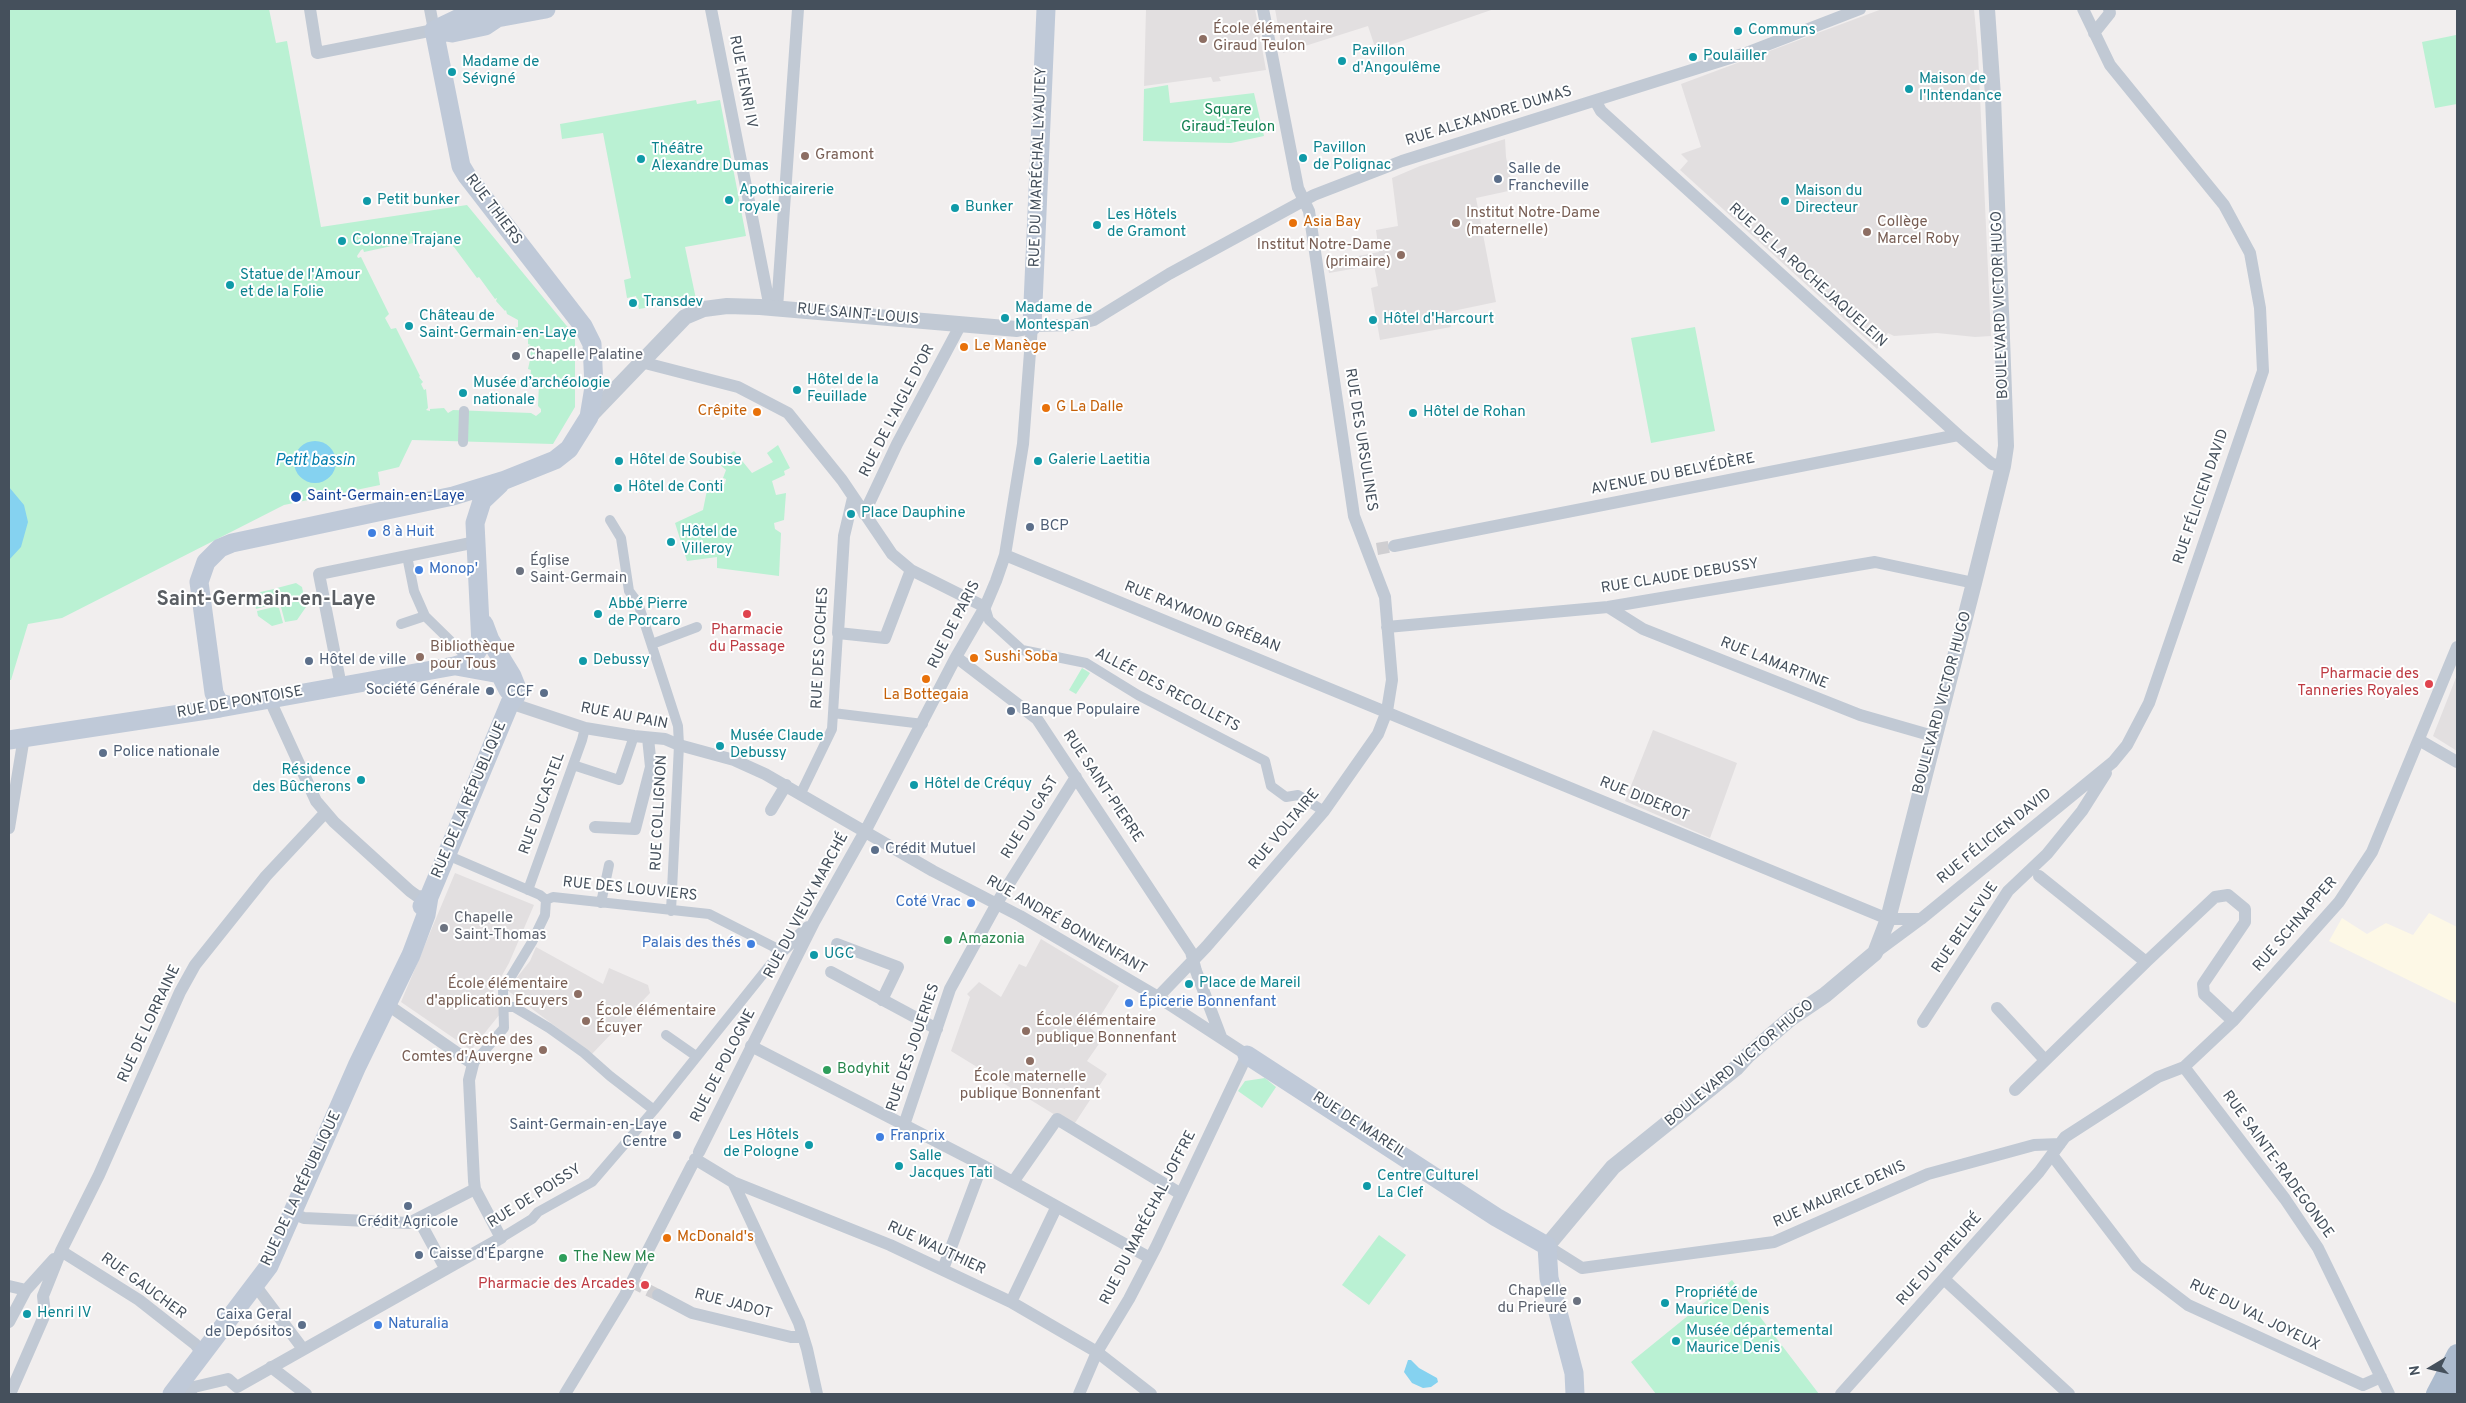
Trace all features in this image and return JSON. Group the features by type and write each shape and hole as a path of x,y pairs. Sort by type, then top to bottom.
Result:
{"main road":[{"path":"434,30 452,33 485,26 497,18 546,9"},
{"name":"RUE DU MARÉCHAL LYAUTEY","path":"1032,326 1046,9"},
{"name":"RUE THIERS","path":"434,30 461,166 587,332 594,349 594,369"},
{"path":"228,705 219,703 214,690 199,582 202,568 211,555 232,543 453,496 505,480 555,460 569,448 589,417 594,369"},
{"path":"462,665 481,645 475,523 482,501 505,480"},
{"path":"453,496 467,506 475,523"},
{"name":"RUE DE LA RÉPUBLIQUE","path":"172,1394 269,1266 294,1214 357,1066 375,1009 387,997 417,914 429,897 447,855 508,694 516,696 516,686 490,640 481,617"},
{"name":"RUE DE PONTOISE","path":"14,736 196,711 462,665 500,674 508,694"},
{"path":"196,711 208,703 214,690"},
{"name":"RUE DE MAREIL","path":"1247,1055 1364,1129 1496,1217 1546,1246"},
{"path":"1546,1246 1549,1278 1574,1374 1575,1394"},
{"path":"2436,1394 2457,1354"},
{"path":"2453,1394 2457,1387"}],"street":[{"path":"310,9 317,53 434,30"},
{"name":"RUE THIERS","path":"430,9 434,30"},
{"name":"RUE HENRI IV","path":"711,9 774,308"},
{"path":"774,308 798,9"},
{"name":"RUE DES URSULINES","path":"1263,9 1298,188 1309,211 1354,516 1372,550 1385,597 1392,680 1387,711"},
{"name":"RUE ALEXANDRE DUMAS","path":"1032,326 1074,325 1094,320 1169,274 1304,201 1402,161 1596,102 1746,53 1860,9"},
{"name":"BOULEVARD VICTOR HUGO","path":"1546,1246 1613,1167 1736,1068 1747,1056 1792,1018 1825,995 1875,953 1888,919 1974,583 2003,466 2006,444 1993,96 1987,9"},
{"path":"2083,9 2094,33 2110,14 2109,9"},
{"name":"RUE FÉLICIEN DAVID","path":"1875,953 1921,919 2113,762 2127,745 2149,703 2263,371 2260,308 2250,253 2224,205 2110,65 2094,33"},
{"name":"RUE DE LA ROCHEJAQUELEIN","path":"1596,102 1601,111 1958,435 1992,464 2003,466"},
{"name":"RUE SAINT-LOUIS","path":"641,362 685,317 704,309 727,306 774,308 1017,329 1032,326"},
{"name":"RUE DE L'AIGLE D'OR","path":"864,514 897,444 961,324"},
{"name":"RUE DE PARIS","path":"865,832 956,657 985,607 1005,555 1023,444 1032,326"},
{"path":"589,417 641,362 738,387 788,413 842,480 892,554 911,570 985,607"},
{"path":"594,369 614,390"},
{"path":"463,442 464,411"},
{"name":"AVENUE DU BELVÉDÈRE","path":"1394,546 1958,435"},
{"name":"RUE DES COCHES","path":"800,793 827,742 833,713 844,536 853,498"},
{"name":"RUE COLLIGNON","path":"610,520 621,538 629,591 638,603 678,726 679,746 670,911"},
{"path":"340,686 319,574 476,542"},
{"name":"RUE RAYMOND GRÉBAN","path":"1005,555 1387,711"},
{"path":"407,556 414,591 425,616 462,665"},
{"name":"RUE CLAUDE DEBUSSY","path":"1387,627 1608,606 1875,562 1974,583"},
{"path":"838,633 885,638 911,570"},
{"name":"RUE LAMARTINE","path":"1608,606 1643,629 1860,716 1934,736"},
{"name":"ALLÉE DES RECOLLETS","path":"985,607 989,620 1022,650 1086,663 1138,695 1265,761 1271,786 1286,797 1298,794 1324,811"},
{"path":"401,624 425,616"},
{"path":"652,644 697,627"},
{"name":"RUE SCHNAPPER","path":"2060,1144 2065,1137 2158,1077 2184,1066 2233,1021 2339,902 2357,878 2372,852 2457,647"},
{"name":"RUE SAINT-PIERRE","path":"956,657 1037,719 1191,952 1194,960"},
{"name":"RUE AU PAIN","path":"508,694 585,728 665,739 679,746 734,760 786,785 865,832"},
{"path":"269,698 316,801 326,813 410,891 417,896 429,897"},
{"name":"RUE VOLTAIRE","path":"1194,960 1324,811 1378,734 1387,711"},
{"name":"RUE DIDEROT","path":"1387,711 1888,919"},
{"path":"833,713 922,724"},
{"name":"RUE DUCASTEL","path":"528,890 585,728"},
{"path":"9,828 14,736"},
{"path":"573,765 618,780 634,736"},
{"path":"595,827 635,829 651,767 648,738"},
{"path":"2419,740 2457,762"},
{"name":"RUE BELLEVUE","path":"1924,1022 2008,891 2038,864 2082,811 2113,762"},
{"name":"RUE DU GAST","path":"998,903 1076,777"},
{"path":"771,810 786,785"},
{"name":"RUE DE LORRAINE","path":"61,1251 98,1175 180,992 195,965 266,876 326,813"},
{"name":"RUE ANDRÉ BONNENFANT","path":"865,832 933,871 998,903 1158,997 1247,1055"},
{"name":"RUE DU VIEUX MARCHÉ","path":"778,995 814,922 865,832"},
{"name":"RUE DES LOUVIERS","path":"447,855 528,890 546,900 553,897 709,914 774,947 779,954"},
{"path":"601,902 609,866"},
{"path":"2039,876 2146,962"},
{"path":"2015,1090 2215,897 2228,895 2245,909 2245,922 2203,984 2204,994 2233,1021"},
{"path":"501,1238 475,1189 469,1080 473,1064 504,1028 503,990 532,942 544,915 546,900"},
{"name":"RUE DES JOUERIES","path":"904,1125 950,989 998,903"},
{"path":"1888,919 1921,919"},
{"name":"RUE DE POISSY","path":"188,1394 194,1387 233,1387 303,1350 501,1238 532,1219 538,1212 592,1182 654,1110 779,954 814,922"},
{"path":"837,944 898,968 882,1000"},
{"path":"1158,997 1194,960 1221,1037"},
{"path":"831,972 937,1029"},
{"name":"RUE DE POLOGNE","path":"565,1394 625,1295 695,1159 723,1113 751,1046 778,995"},
{"path":"387,997 473,1064"},
{"path":"504,1007 514,1007 549,1028 584,1053 654,1110"},
{"path":"1997,1008 2045,1060"},
{"path":"666,1035 696,1056"},
{"path":"751,1046 982,1165 1056,1208 1150,1258"},
{"name":"RUE DU MARÉCHAL JOFFRE","path":"1079,1394 1096,1352 1150,1258 1244,1066 1247,1055"},
{"name":"RUE SAINTE-RADEGONDE","path":"2184,1066 2285,1199 2318,1248 2389,1394"},
{"path":"1013,1182 1057,1119 1180,1194"},
{"name":"RUE MAURICE DENIS","path":"1546,1246 1582,1268 1774,1242 1928,1174 2034,1145 2060,1144"},
{"name":"RUE DU PRIEURÉ","path":"1841,1394 1944,1280 2060,1144"},
{"name":"RUE DU VAL JOYEUX","path":"2052,1155 2137,1266 2188,1305 2363,1385 2381,1377"},
{"name":"RUE WAUTHIER","path":"695,1159 733,1182 890,1245 1011,1302 1096,1352 1151,1394"},
{"path":"943,1269 982,1165"},
{"path":"733,1182 803,1337 817,1394"},
{"path":"294,1214 304,1218 409,1223 475,1189"},
{"path":"1011,1302 1056,1208"},
{"path":"418,1220 445,1268"},
{"path":"9,1322 26,1290 61,1251"},
{"path":"10,1394 45,1314 43,1296 61,1251"},
{"name":"RUE GAUCHER","path":"61,1251 139,1300 195,1344 203,1354"},
{"path":"1944,1280 2069,1394"},
{"path":"255,1285 303,1350"},
{"path":"9,1286 26,1290"},
{"name":"RUE JADOT","path":"658,1294 692,1313 792,1337 803,1337"},
{"path":"271,1367 306,1394"}],"shaded area":[{"name":"École élémentaire Giraud Teulon","path":"1146,9 1255,9 1266,70 1219,77 1221,81 1213,82 1211,77 1144,86"},
{"path":"1275,9 1494,9 1376,50 1368,26 1283,53"},
{"name":"Collège Marcel Roby","path":"1882,9 1974,9 1978,52 1991,336 1975,337 1937,333 1894,336 1888,333 1877,349 1680,170 1688,161 1681,154 1701,147 1681,84"},
{"path":"1505,139 1506,157 1513,190 1476,198 1496,302 1448,312 1451,327 1380,340 1371,288 1378,286 1374,265 1329,273 1327,262 1379,252 1376,230 1398,226 1392,178 1420,166"},
{"path":"2457,675 2457,751 2433,736"},
{"path":"1653,730 1737,763 1710,838 1625,801"},
{"path":"455,873 534,905 509,963 491,995 498,1000 500,1014 471,1050 401,1002"},
{"path":"2429,913 2457,927 2457,1004 2329,941 2342,918 2367,934 2386,923 2413,935"},
{"name":"École élémentaire publique Bonnenfant","path":"1041,939 1119,986 1096,1023 1094,1022 1090,1028 1103,1038 1087,1061 1107,1074 1073,1126 951,1051 970,997 967,994 979,982 1001,997 1019,964 1026,967"},
{"name":"École élémentaire Écuyer","path":"536,947 603,984 609,968 648,985 650,993 592,1054 507,990 530,961"}],"green space":[{"path":"9,9 269,9 276,43 287,41 321,227 467,205 575,336 575,407 553,444 412,440 399,467 378,472 380,485 284,505 62,618 28,624 11,680 9,680","holes":["441,237 447,238 449,244 454,247 495,299 497,298 496,301 506,310 507,314 518,320 518,327 511,329 528,336 528,344 531,345 528,346 528,350 531,351 528,352 528,360 530,360 528,369 531,370 530,380 535,380 537,377 542,379 539,384 538,406 541,412 536,416 531,413 453,410 448,413 444,408 426,410 428,408 426,389 424,390 421,384 423,382 396,328 391,329 385,318 389,314 361,257 358,258 357,256 363,249 364,252 401,244 402,246 439,240"]},
{"path":"2456,35 2457,104 2435,108 2422,42"},
{"name":"Square Giraud-Teulon","path":"1168,85 1170,103 1254,93 1264,136 1231,143 1143,141 1144,89"},
{"path":"696,100 697,104 720,100 746,236 685,247 696,299 639,309 636,296 627,298 624,280 631,278 603,133 562,139 560,124"},
{"path":"1695,327 1715,431 1651,443 1631,338"},
{"path":"778,445 790,468 784,471 785,475 772,481 776,495 786,493 784,520 774,523 775,529 781,533 779,576 717,568 717,557 687,561 675,523 703,510 709,480 725,484 726,479 723,478 726,470 718,463 734,451 752,473 773,462 767,453"},
{"path":"296,583 302,587 304,597 280,600 277,588"},
{"path":"274,589 277,601 274,604 256,609 254,599 256,593"},
{"path":"305,599 306,607 297,620 285,622 281,607"},
{"path":"274,607 279,608 283,623 272,626 258,616 257,611"},
{"path":"1082,668 1090,673 1076,694 1069,690"},
{"path":"1265,1078 1276,1087 1262,1108 1238,1091 1245,1081"},
{"path":"1379,1235 1406,1255 1369,1305 1342,1285"},
{"path":"1732,1280 1819,1394 1656,1394 1631,1362"}],"water":[{"name":"Petit bassin","path":"315,441 330,447 336,462 330,477 315,483 300,477 294,462 300,447"},
{"path":"9,487 24,505 28,522 21,547 9,560"},
{"path":"1408,1360 1411,1360 1419,1368 1437,1378 1438,1382 1431,1387 1423,1388 1412,1383 1404,1372"}],"tunnel":[{"path":"1377,549 1394,546"},
{"path":"632,1282 658,1295"}],"place":[{"name":"Communs","path":"1738,31"},
{"name":"École élémentaire Giraud Teulon","path":"1203,39"},
{"name":"Poulailler","path":"1693,57"},
{"name":"Pavillon d'Angoulême","path":"1342,61"},
{"name":"Madame de Sévigné","path":"452,72"},
{"name":"Maison de l'Intendance","path":"1909,89"},
{"name":"Gramont","path":"805,156"},
{"name":"Pavillon de Polignac","path":"1303,158"},
{"name":"Théâtre Alexandre Dumas","path":"641,159"},
{"name":"Salle de Francheville","path":"1498,179"},
{"name":"Apothicairerie royale","path":"729,200"},
{"name":"Petit bunker","path":"367,201"},
{"name":"Maison du Directeur","path":"1785,201"},
{"name":"Bunker","path":"955,208"},
{"name":"Asia Bay","path":"1293,223"},
{"name":"Institut Notre-Dame (maternelle)","path":"1456,223"},
{"name":"Les Hôtels de Gramont","path":"1097,225"},
{"name":"Collège Marcel Roby","path":"1867,232"},
{"name":"Colonne Trajane","path":"342,241"},
{"name":"Institut Notre-Dame (primaire)","path":"1401,255"},
{"name":"Statue de l'Amour et de la Folie","path":"230,285"},
{"name":"Transdev","path":"633,303"},
{"name":"Madame de Montespan","path":"1005,318"},
{"name":"Hôtel d'Harcourt","path":"1373,320"},
{"name":"Château de Saint-Germain-en-Laye","path":"409,326"},
{"name":"Le Manège","path":"964,347"},
{"name":"Chapelle Palatine","path":"516,356"},
{"name":"Hôtel de la Feuillade","path":"797,390"},
{"name":"Musée d’archéologie nationale","path":"463,393"},
{"name":"G La Dalle","path":"1046,408"},
{"name":"Crêpite","path":"757,412"},
{"name":"Hôtel de Rohan","path":"1413,413"},
{"name":"Hôtel de Soubise","path":"619,461"},
{"name":"Galerie Laetitia","path":"1038,461"},
{"name":"Hôtel de Conti","path":"618,488"},
{"name":"Saint-Germain-en-Laye","path":"296,497"},
{"name":"Place Dauphine","path":"851,514"},
{"name":"BCP","path":"1030,527"},
{"name":"8 à Huit","path":"372,533"},
{"name":"Hôtel de Villeroy","path":"671,542"},
{"name":"Monop'","path":"419,570"},
{"name":"Église Saint-Germain","path":"520,571"},
{"name":"Abbé Pierre de Porcaro","path":"598,614"},
{"name":"Pharmacie du Passage","path":"747,614"},
{"name":"Bibliothèque pour Tous","path":"420,657"},
{"name":"Sushi Soba","path":"974,658"},
{"name":"Hôtel de ville","path":"309,661"},
{"name":"Debussy","path":"583,661"},
{"name":"La Bottegaia","path":"926,679"},
{"name":"Pharmacie des Tanneries Royales","path":"2429,684"},
{"name":"Société Générale","path":"490,691"},
{"name":"CCF","path":"544,693"},
{"name":"Banque Populaire","path":"1011,711"},
{"name":"Musée Claude Debussy","path":"720,746"},
{"name":"Police nationale","path":"103,753"},
{"name":"Résidence des Bûcherons","path":"361,780"},
{"name":"Hôtel de Créquy","path":"914,785"},
{"name":"Crédit Mutuel","path":"875,850"},
{"name":"Coté Vrac","path":"971,903"},
{"name":"Chapelle Saint-Thomas","path":"444,928"},
{"name":"Amazonia","path":"948,940"},
{"name":"Palais des thés","path":"751,944"},
{"name":"UGC","path":"814,955"},
{"name":"Place de Mareil","path":"1189,984"},
{"name":"École élémentaire d'application Ecuyers","path":"578,994"},
{"name":"Épicerie Bonnenfant","path":"1129,1003"},
{"name":"École élémentaire Écuyer","path":"586,1021"},
{"name":"École élémentaire publique Bonnenfant","path":"1026,1031"},
{"name":"Crèche des Comtes d'Auvergne","path":"543,1050"},
{"name":"École maternelle publique Bonnenfant","path":"1030,1061"},
{"name":"Bodyhit","path":"827,1070"},
{"name":"Saint-Germain-en-Laye Centre","path":"677,1135"},
{"name":"Franprix","path":"880,1137"},
{"name":"Les Hôtels de Pologne","path":"809,1145"},
{"name":"Salle Jacques Tati","path":"899,1166"},
{"name":"Centre Culturel La Clef","path":"1367,1186"},
{"name":"Crédit Agricole","path":"408,1206"},
{"name":"McDonald's","path":"667,1238"},
{"name":"Caisse d'Épargne","path":"419,1255"},
{"name":"The New Me","path":"563,1258"},
{"name":"Pharmacie des Arcades","path":"645,1285"},
{"name":"Chapelle du Prieuré","path":"1577,1301"},
{"name":"Propriété de Maurice Denis","path":"1665,1303"},
{"name":"Henri IV","path":"27,1314"},
{"name":"Caixa Geral de Depósitos","path":"302,1325"},
{"name":"Naturalia","path":"378,1325"},
{"name":"Musée départemental Maurice Denis","path":"1676,1341"}],"district":[{"name":"Saint-Germain-en-Laye","path":"266,601"}]}
